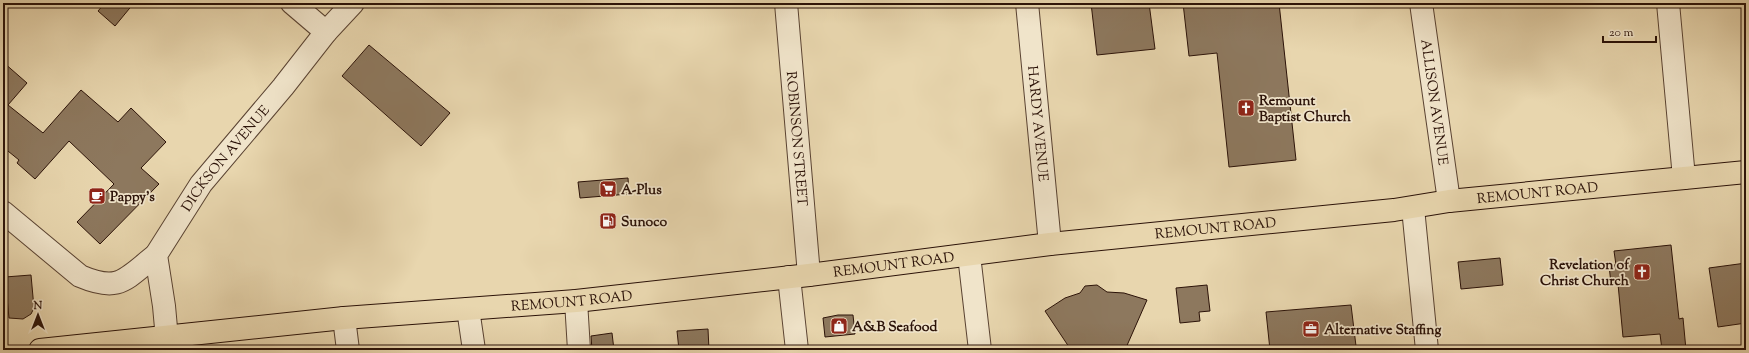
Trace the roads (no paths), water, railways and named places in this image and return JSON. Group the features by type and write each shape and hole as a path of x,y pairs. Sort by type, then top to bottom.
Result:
{"main road":[{"name":"REMOUNT ROAD","path":"40,350 167,343 344,318 576,301 799,276 1050,244 1315,219 1413,208 1449,201 1746,172"}],"street":[{"path":"292,3 326,32"},
{"name":"DICKSON AVENUE","path":"3,212 80,276 95,282 110,285 124,280 156,255 201,184 283,88 326,32 353,3"},
{"name":"ROBINSON STREET","path":"786,3 799,276 797,350"},
{"name":"HARDY AVENUE","path":"1027,3 1050,244"},
{"name":"ALLISON AVENUE","path":"1421,3 1449,201"},
{"path":"1668,3 1684,178"},
{"path":"1413,208 1428,350"},
{"path":"156,255 164,306 167,343"},
{"path":"969,255 980,350"},
{"path":"576,301 579,350"},
{"path":"468,309 474,350"},
{"path":"344,318 348,350"}],"place":[{"name":"Remount Baptist Church","path":"1246,108"},
{"name":"A-Plus","path":"608,189"},
{"name":"Pappy's","path":"97,196"},
{"name":"Sunoco","path":"608,221"},
{"name":"Revelation of Christ Church","path":"1642,272"},
{"name":"A&B Seafood","path":"839,326"},
{"name":"Alternative Staffing","path":"1311,329"}]}
